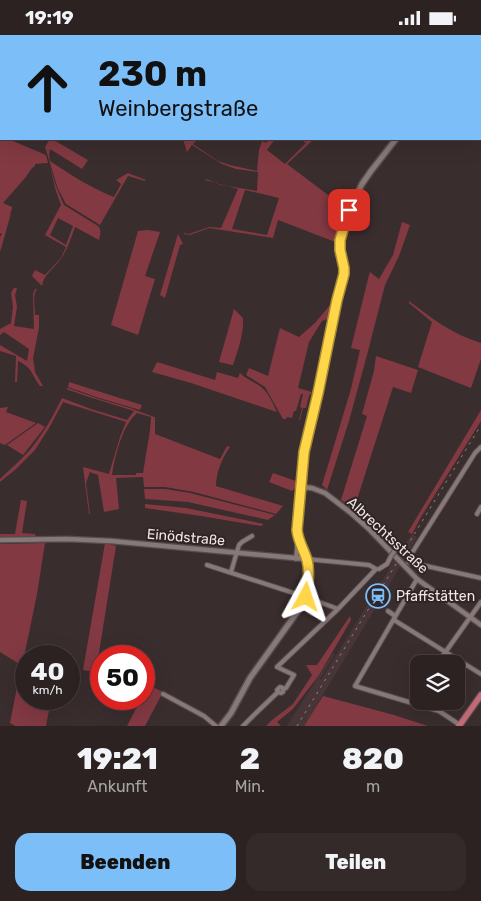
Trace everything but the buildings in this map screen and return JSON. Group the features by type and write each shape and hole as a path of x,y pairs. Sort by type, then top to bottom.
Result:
{"main road":[{"path":"221,726 231,713 250,678 303,604 306,597 308,569 298,537 298,513 306,440 344,274 340,245 349,210 362,184 395,140"},
{"path":"459,725 481,695"}],"street":[{"path":"481,447 475,453 443,503 408,562 481,578"},
{"name":"Albrechtsstraße","path":"301,487 312,488 325,493 369,529 417,579 481,625"},
{"path":"477,514 481,507"},
{"path":"231,572 239,545 252,536"},
{"path":"296,559 298,537"},
{"name":"Einödstraße","path":"0,540 67,539 111,541 369,565 376,569 338,609"},
{"path":"379,569 386,564 394,552 397,543"},
{"path":"207,565 338,609 278,667 294,675 282,693 278,692 243,726"},
{"path":"410,702 355,687 417,579"},
{"path":"443,655 481,602"},
{"path":"388,611 395,618 481,674"},
{"path":"163,694 204,716 216,726"},
{"path":"437,710 459,725"}],"shaded area":[{"path":"0,140 13,140 46,155 48,163 35,164 3,203 12,207 12,209 0,252 0,237 2,234 0,233"},
{"path":"49,140 54,140 88,160 82,169 50,149 50,161 81,181 114,197 121,184 116,180 128,173 146,180 128,176 100,225 66,204 58,189 45,147"},
{"path":"183,140 197,140 193,144 218,161 257,171 262,141 266,143 268,140 274,140 267,150 285,164 306,143 302,140 326,140 312,141 287,164 348,210 338,243 278,220 273,238 209,228 190,235 184,234 209,227 221,228 238,189 227,186 257,191 258,172 236,169 222,164 192,145 187,152","holes":["245,190 279,198 267,235 232,229"]},
{"path":"50,167 64,205 98,226 100,234 99,240 75,227 65,253 60,260 47,275 42,286 32,276 35,270 45,275 61,258 66,247 45,235 61,205","holes":["58,218 73,226 66,245 50,235"]},
{"path":"402,222 410,225 399,256 385,285 349,421 327,490 322,485 351,389 360,350 351,348 369,275 370,272 379,279 393,255"},
{"path":"138,231 160,232 145,276 155,279 138,335 111,325"},
{"path":"178,234 183,244 180,245 165,298 160,295"},
{"path":"14,288 17,288 15,295 17,307 14,326 34,329 33,294 35,289 37,289 34,301 35,315 39,315 39,328 33,358 35,372 43,386 40,386 29,369 18,361 17,382 15,382 16,356 0,351 0,345 27,361 29,349 4,332 0,335 0,329 11,323 13,307 11,293"},
{"path":"409,301 452,331 481,343 481,359 471,388 418,367 432,322"},
{"path":"335,304 333,312 330,312 327,319 322,321 309,342 298,388 312,392 306,408 303,408 299,420 302,408 300,407 303,394 301,394 292,418 287,417 283,419 265,387 246,375 249,368 268,376 280,328 299,337 315,323 330,305"},
{"path":"234,309 243,318 243,330 232,365 219,362"},
{"path":"376,356 418,370 411,393 393,387 354,509 341,500 367,416 362,414 374,371"},
{"path":"157,362 215,380 217,372 238,378 240,373 264,389 277,412 152,372"},
{"path":"69,382 142,405 140,410 99,398 68,387"},
{"path":"68,388 155,417 155,434 220,459 227,446 230,447 220,466 216,486 283,506 276,514 194,492 165,487 144,487 143,477 116,478 119,509 104,512 98,475 90,472 86,483 89,514 83,467 109,474 126,422 63,402 35,450 0,482 0,479 34,445 62,398 127,420 134,411 66,389","holes":["137,413 151,417 143,473 136,473 136,475 112,475 120,442 127,425"]},
{"path":"8,407 6,412 36,423 5,445 0,443 0,408"},
{"path":"481,410 481,421 412,534 408,532"},
{"path":"38,423 45,427 23,455 7,445"},
{"path":"273,473 299,482 298,490 294,489 292,491 269,482"},
{"path":"144,489 165,489 190,493 275,515 268,520 188,502 145,499"},
{"path":"21,500 27,501 22,533 35,534 36,537 0,538 0,534 15,534"},
{"path":"145,504 186,508 264,524 261,526 145,508"},
{"path":"412,534 417,537 304,726 287,726 333,653 335,654 321,680 394,559"},
{"path":"45,543 26,645 15,645 15,661 0,652 0,544"},
{"path":"105,543 116,546 100,645 90,645 90,671 83,670"},
{"path":"350,616 351,620 319,675 293,709 277,722 281,726 266,726 293,704 312,675 306,665 317,665"},
{"path":"155,688 163,692 155,707"},
{"path":"323,696 394,715 428,726 304,726"},
{"path":"15,697 15,710 49,710 46,726 15,726 10,723"},
{"path":"135,710 153,710 145,726 127,726"}],"railway":[{"path":"297,726 481,425"}],"place":[{"name":"Pfaffstätten","path":"378,596"}],"route":[{"path":"306,597 308,563 297,530 303,459 344,274 340,240 349,210"}]}
